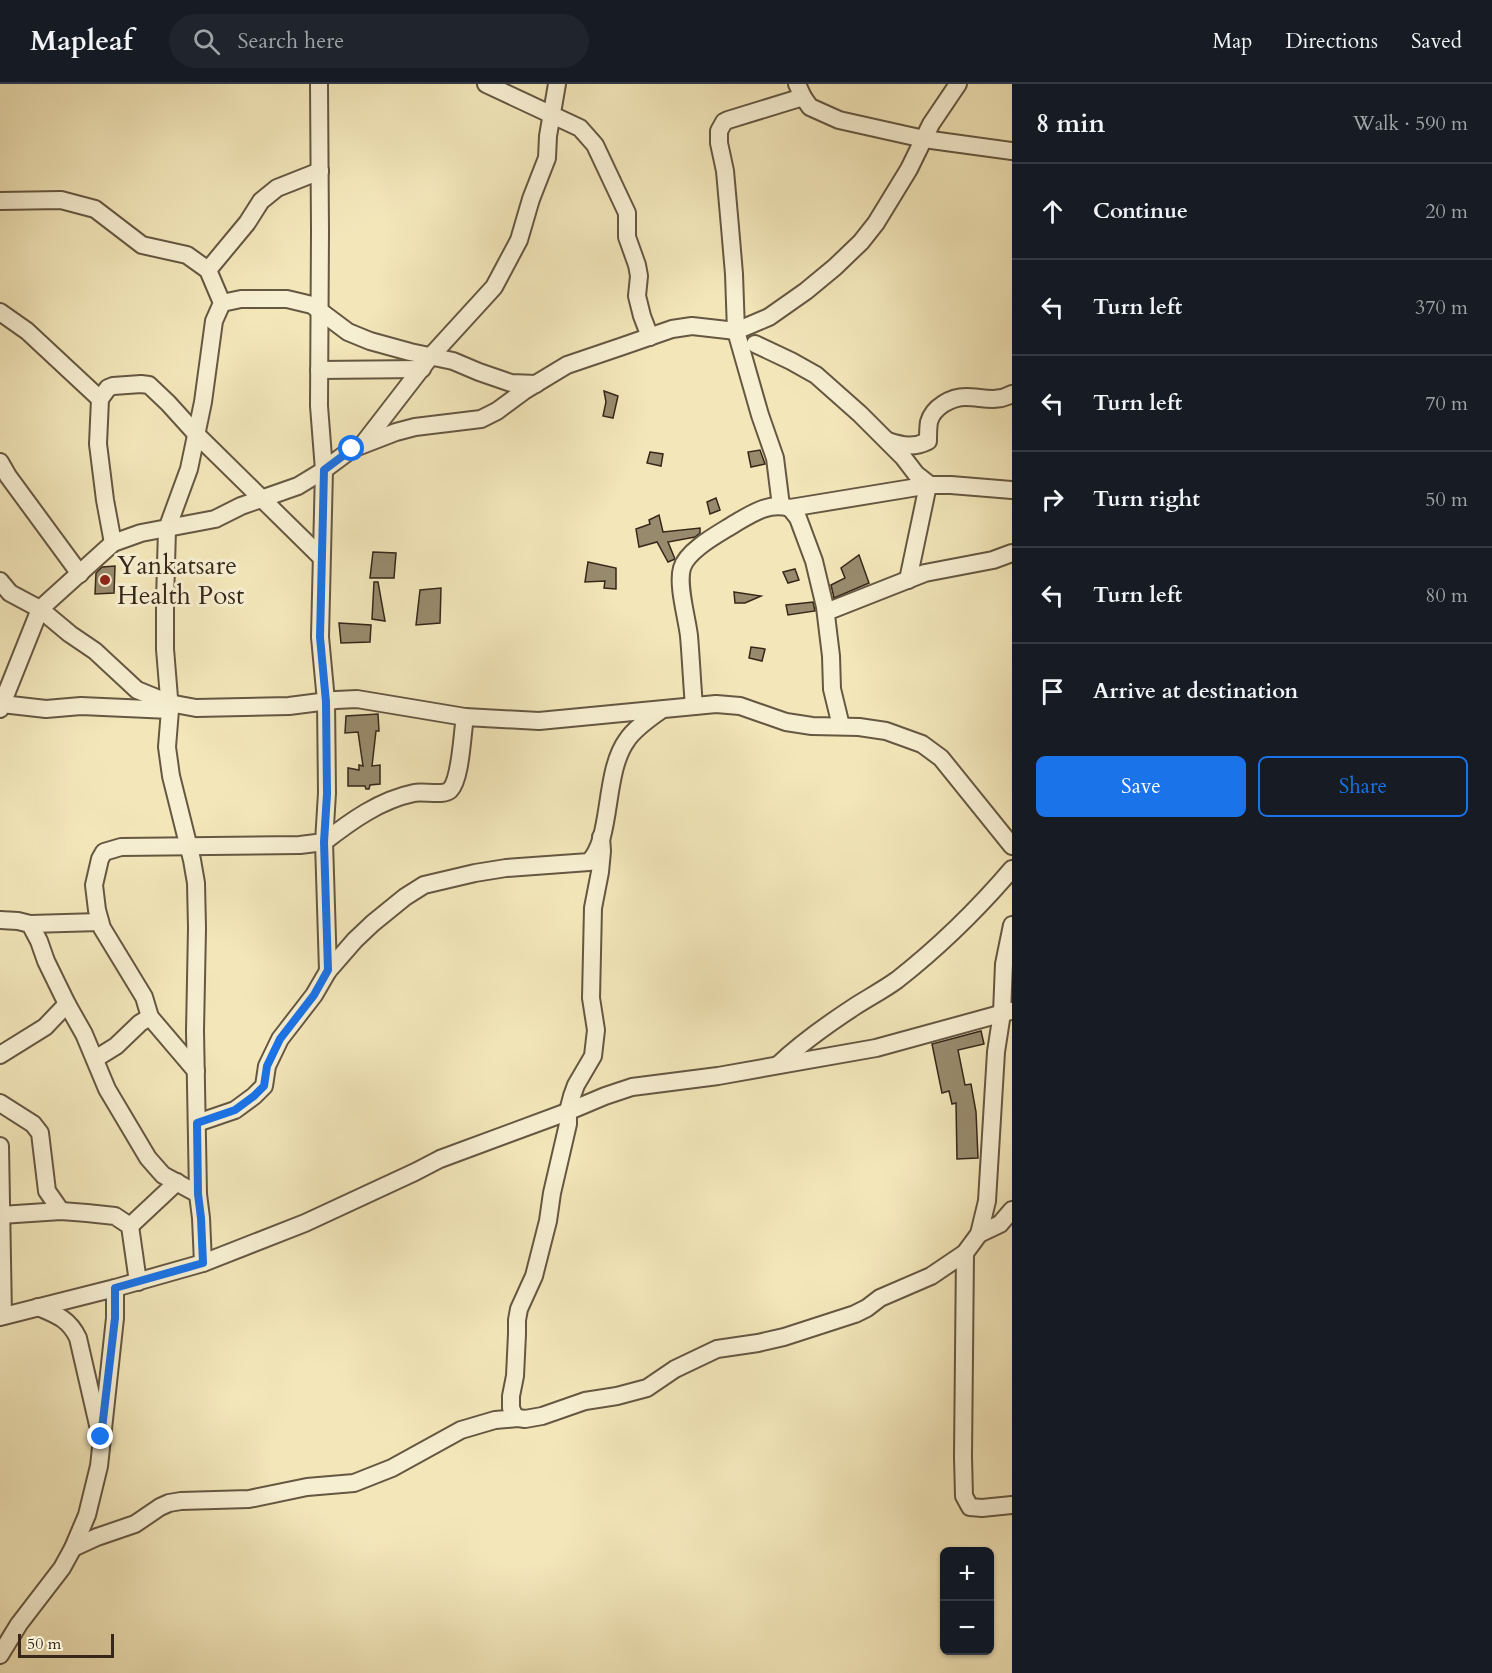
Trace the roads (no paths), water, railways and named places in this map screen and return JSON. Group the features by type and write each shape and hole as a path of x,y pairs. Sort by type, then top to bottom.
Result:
{"street":[{"path":"319,84 319,406 324,470 320,637 326,702 327,794 324,842 328,970"},
{"path":"486,84 580,128 595,145 627,213 627,237 639,276 637,296 650,337"},
{"path":"362,445 426,362 494,287 519,240 531,199 547,158 557,84"},
{"path":"957,84 931,124 909,169 876,223 861,242 836,267 769,317 736,331 692,326 672,329 567,365 481,419 415,427 396,432 352,449 298,486 241,506 215,519 141,533 113,543 40,609 1,707 46,709 81,706 196,708 289,706 357,699 465,717 540,721 716,704 740,706 786,722 886,731 922,744 941,759 1012,846"},
{"path":"841,726 832,689 826,612 814,561 798,518 785,507 775,458 736,331 733,262 719,131 728,120 800,91 810,107 839,120 924,139 1012,151"},
{"path":"208,270 247,223 261,201 277,188 320,171"},
{"path":"0,201 61,200 95,209 142,245 187,255 208,270 222,303 214,321 204,402 189,469 167,529 165,649 169,706 167,747 171,776 192,860 196,894 195,1030 198,1194 203,1263"},
{"path":"222,303 241,299 288,299 312,305 348,332 410,352 426,362"},
{"path":"0,312 27,331 100,399"},
{"path":"744,361 769,317"},
{"path":"755,344 816,375 888,441 916,474 929,485"},
{"path":"319,370 453,361 511,383 536,384"},
{"path":"113,543 98,444 100,399 108,388 135,384 149,385 321,557"},
{"path":"888,441 903,446 919,445 928,441 929,422 932,415 944,404 964,397 993,400 1006,398 1012,394"},
{"path":"0,462 80,574"},
{"path":"693,706 689,639 681,588 682,567 691,554 712,537 766,506 785,507 929,485 951,484 1012,490"},
{"path":"908,580 929,485"},
{"path":"826,612 925,573 993,560 1012,553"},
{"path":"0,581 10,593 40,609 95,651 137,690 169,706"},
{"path":"197,1123 235,1110 264,1086 267,1066 280,1039 314,995 328,970 355,940 405,897 424,885 506,868 589,862 595,856 601,837 616,760 627,740 644,723 662,710"},
{"path":"196,1071 150,1017 144,997 102,928 96,910 94,885 104,852 121,847 300,845 324,842 353,820 384,803 414,792 446,792 452,788 457,775 465,717"},
{"path":"518,1418 511,1408 511,1402 519,1309 534,1276 548,1221 568,1124 568,1112 576,1085 593,1056 596,1030 591,998 593,909 600,872 601,837"},
{"path":"778,1065 793,1050 816,1033 895,981 935,949 980,905 1012,869"},
{"path":"0,920 30,924 100,922"},
{"path":"30,924 67,1004 84,1034 108,1089 148,1158 163,1175 198,1194"},
{"path":"73,1548 135,1524 160,1507 175,1502 249,1499 307,1487 354,1483 392,1468 461,1430 495,1420 542,1416 585,1401 618,1396 647,1388 675,1369 717,1348 784,1337 855,1314 894,1291 931,1276 964,1253 979,1234 987,1201 996,1052 1007,1012 1004,964 1012,925"},
{"path":"0,1055 45,1027 67,1004"},
{"path":"0,1146 1,1316 138,1282 203,1263 305,1223 440,1159 632,1087 718,1076 818,1059 876,1047 1007,1012"},
{"path":"95,1059 116,1046 140,1023 150,1017"},
{"path":"0,1103 33,1124 40,1133 47,1191 61,1211"},
{"path":"130,1226 177,1182"},
{"path":"979,1234 1000,1224 1012,1210"},
{"path":"2,1215 61,1211 115,1216 130,1226 138,1282"},
{"path":"964,1253 964,1496 970,1507 1012,1505"},
{"path":"0,1655 19,1624 62,1568 85,1519 99,1466 115,1318 115,1288"},
{"path":"39,1307 62,1318 73,1327 78,1338 101,1437"},
{"path":"85,1519 97,1537"}],"place":[{"name":"Yankatsare Health Post","path":"105,580"}]}
